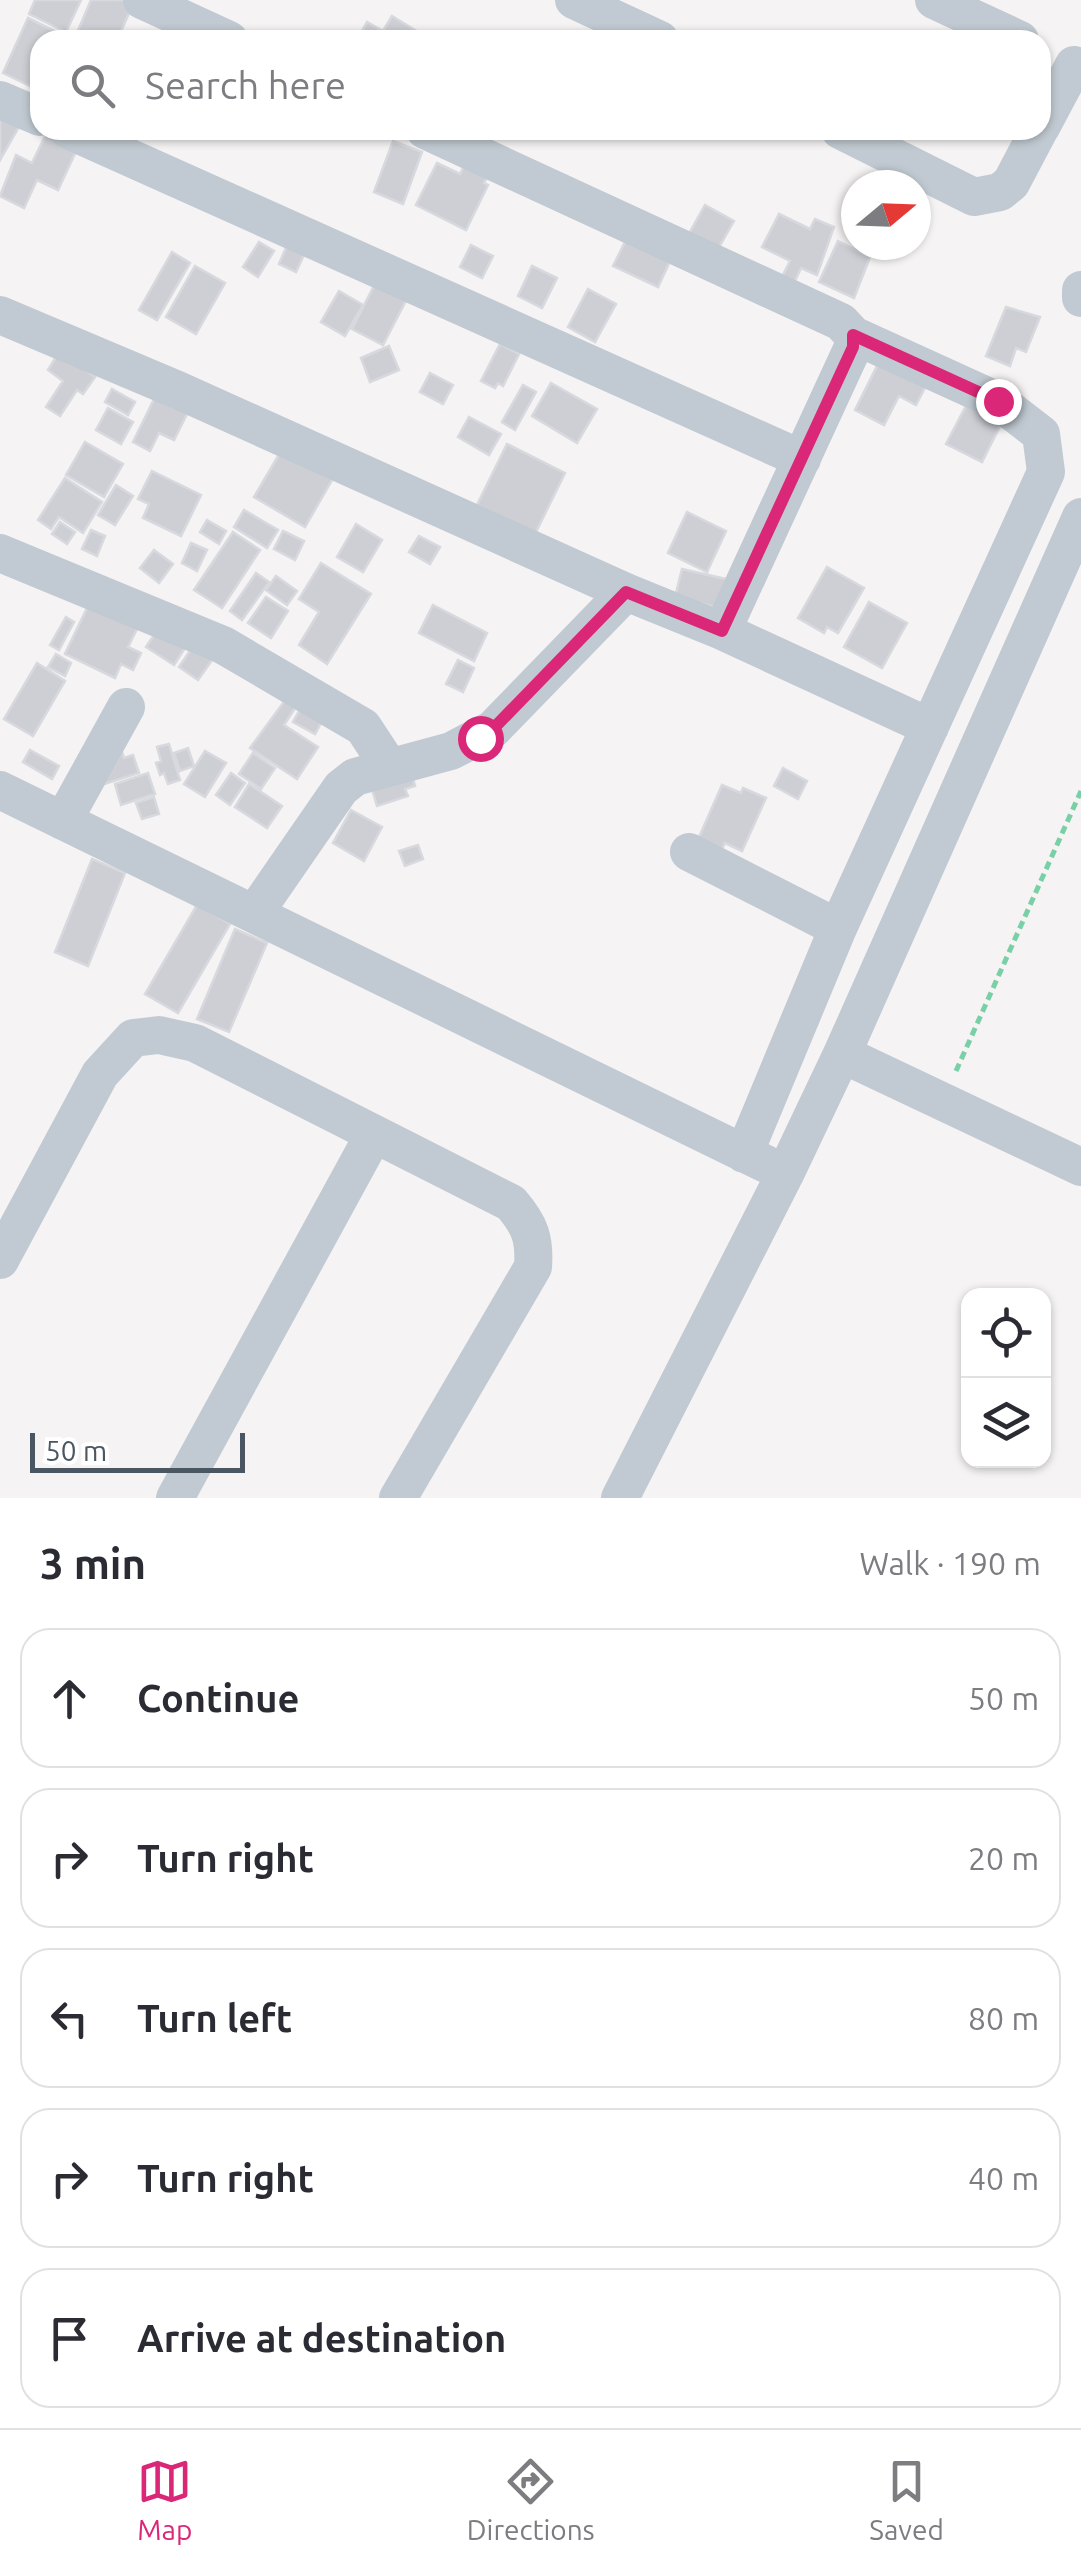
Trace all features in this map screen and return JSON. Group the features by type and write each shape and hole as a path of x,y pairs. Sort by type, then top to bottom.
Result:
{"street":[{"path":"142,0 207,30"},
{"path":"574,0 638,30"},
{"path":"934,0 998,30"},
{"path":"1051,99 1065,61"},
{"path":"0,100 30,113"},
{"path":"90,140 802,459"},
{"path":"447,140 841,322 853,335 998,401 1041,434 1046,472 838,928 744,1154"},
{"path":"860,140 974,196 1000,192 1011,183 1034,140"},
{"path":"1081,290 1081,298"},
{"path":"0,314 722,631 930,727"},
{"path":"722,631 853,347 853,335"},
{"path":"620,1498 842,1054 1081,517"},
{"path":"0,552 224,645 362,726 388,766"},
{"path":"254,914 341,788 355,777 451,751 493,729 626,592"},
{"path":"63,821 126,707"},
{"path":"0,790 785,1174"},
{"path":"688,852 838,928"},
{"path":"0,1260 100,1074 134,1038 158,1035 195,1043 511,1204 527,1222 535,1242 533,1267 398,1498"},
{"path":"842,1054 1081,1167"},
{"path":"175,1498 374,1134"}],"path":[{"path":"942,1102 1081,791"}],"building":[{"path":"35,0 81,0 67,30 29,14"},
{"path":"91,0 135,0 122,30 78,30"},
{"path":"392,16 415,30 384,30"},
{"path":"28,18 53,30 30,30 30,86 3,73"},
{"path":"367,22 381,30 363,30"},
{"path":"0,112 24,118 0,160"},
{"path":"43,140 64,140 78,147 58,190 37,180 24,208 0,196 16,155 32,163"},
{"path":"393,141 422,152 403,204 374,192"},
{"path":"466,162 489,174 484,183 488,185 466,230 416,205 437,163 460,174"},
{"path":"705,205 734,221 715,254 686,239"},
{"path":"779,214 810,229 815,219 834,227 817,275 801,268 794,283 782,277 790,261 762,247"},
{"path":"292,234 310,242 296,272 279,264"},
{"path":"627,238 671,259 658,287 613,266"},
{"path":"838,241 841,260 869,260 854,298 819,282"},
{"path":"259,242 274,251 258,277 243,267"},
{"path":"471,245 493,256 482,278 460,267"},
{"path":"172,252 190,263 157,320 139,310"},
{"path":"195,266 225,283 196,334 166,317"},
{"path":"532,266 557,278 542,308 518,296"},
{"path":"381,272 412,289 383,345 352,329"},
{"path":"588,289 616,304 595,342 568,327"},
{"path":"339,291 363,305 345,336 321,322"},
{"path":"1006,307 1040,317 1026,352 1016,348 1010,366 986,356"},
{"path":"500,344 519,354 503,386 498,383 495,388 481,381"},
{"path":"389,346 399,370 370,382 361,358"},
{"path":"59,352 95,377 83,394 77,390 60,416 46,407 63,381 48,370"},
{"path":"884,352 931,376 916,405 899,396 884,425 855,410"},
{"path":"430,373 453,385 443,404 420,392"},
{"path":"551,383 597,409 577,443 532,416"},
{"path":"523,385 536,392 515,430 502,422"},
{"path":"112,389 135,402 128,415 105,402"},
{"path":"157,393 189,410 174,440 159,433 150,451 133,442"},
{"path":"967,404 1002,422 982,462 946,444"},
{"path":"108,408 133,422 121,444 96,430"},
{"path":"469,417 501,434 489,455 458,437"},
{"path":"85,442 123,464 104,497 66,475"},
{"path":"507,444 565,473 535,534 477,505"},
{"path":"284,446 335,475 305,527 254,497"},
{"path":"152,471 201,495 181,536 143,518 149,504 138,499"},
{"path":"65,478 102,502 83,533 59,517 51,529 38,520"},
{"path":"116,485 133,496 115,525 98,515"},
{"path":"244,510 278,530 267,548 234,527"},
{"path":"687,512 726,531 707,572 668,553"},
{"path":"207,520 226,531 219,544 200,532"},
{"path":"60,522 75,532 67,544 52,534"},
{"path":"356,524 382,540 363,572 337,557"},
{"path":"91,530 105,536 97,556 82,549"},
{"path":"283,531 304,541 295,560 274,549"},
{"path":"233,532 260,550 222,608 194,590"},
{"path":"419,536 440,547 430,564 409,552"},
{"path":"191,543 207,550 197,571 182,563"},
{"path":"154,550 173,564 159,583 140,568"},
{"path":"321,563 371,594 327,664 299,645 319,612 299,599"},
{"path":"827,567 864,588 838,633 827,627 824,633 798,618"},
{"path":"682,569 726,579 719,608 675,597"},
{"path":"256,573 269,582 242,620 230,611"},
{"path":"276,576 297,591 287,605 266,590"},
{"path":"266,597 288,611 271,638 248,623"},
{"path":"869,602 907,623 882,668 844,647"},
{"path":"89,604 138,627 128,647 141,653 133,670 121,664 115,678 65,654"},
{"path":"433,605 487,633 474,661 419,633"},
{"path":"66,617 74,622 59,650 50,645"},
{"path":"163,622 190,640 174,665 146,647"},
{"path":"196,642 215,656 198,680 179,667"},
{"path":"56,654 71,663 65,676 48,667"},
{"path":"458,660 474,668 463,692 446,684"},
{"path":"37,663 65,681 33,736 4,719"},
{"path":"289,695 299,702 284,725 318,747 297,779 250,748"},
{"path":"304,702 326,714 315,734 293,722"},
{"path":"169,744 180,780 168,784 156,763 161,761 157,747"},
{"path":"188,748 194,766 180,771 174,753"},
{"path":"30,750 59,766 52,779 23,762"},
{"path":"205,751 226,763 205,797 184,784"},
{"path":"122,752 124,758 133,755 139,773 104,784"},
{"path":"253,753 275,768 261,789 239,774"},
{"path":"783,768 807,781 798,799 774,786"},
{"path":"148,773 155,794 121,805 115,784"},
{"path":"231,773 245,783 230,805 216,795"},
{"path":"412,775 415,786 405,789 408,796 377,806 371,786"},
{"path":"249,784 282,806 267,828 235,807"},
{"path":"722,785 741,793 743,788 766,798 742,851 725,843 720,853 697,842"},
{"path":"154,797 159,814 142,819 136,803"},
{"path":"351,810 382,827 364,861 333,843"},
{"path":"418,845 423,859 405,866 399,851"},
{"path":"92,859 125,873 88,966 55,952"},
{"path":"197,905 230,924 178,1013 145,994"},
{"path":"235,929 267,943 229,1032 197,1019"}],"route":[{"path":"480,738 626,592 722,631 853,347 853,335 998,401"}]}
